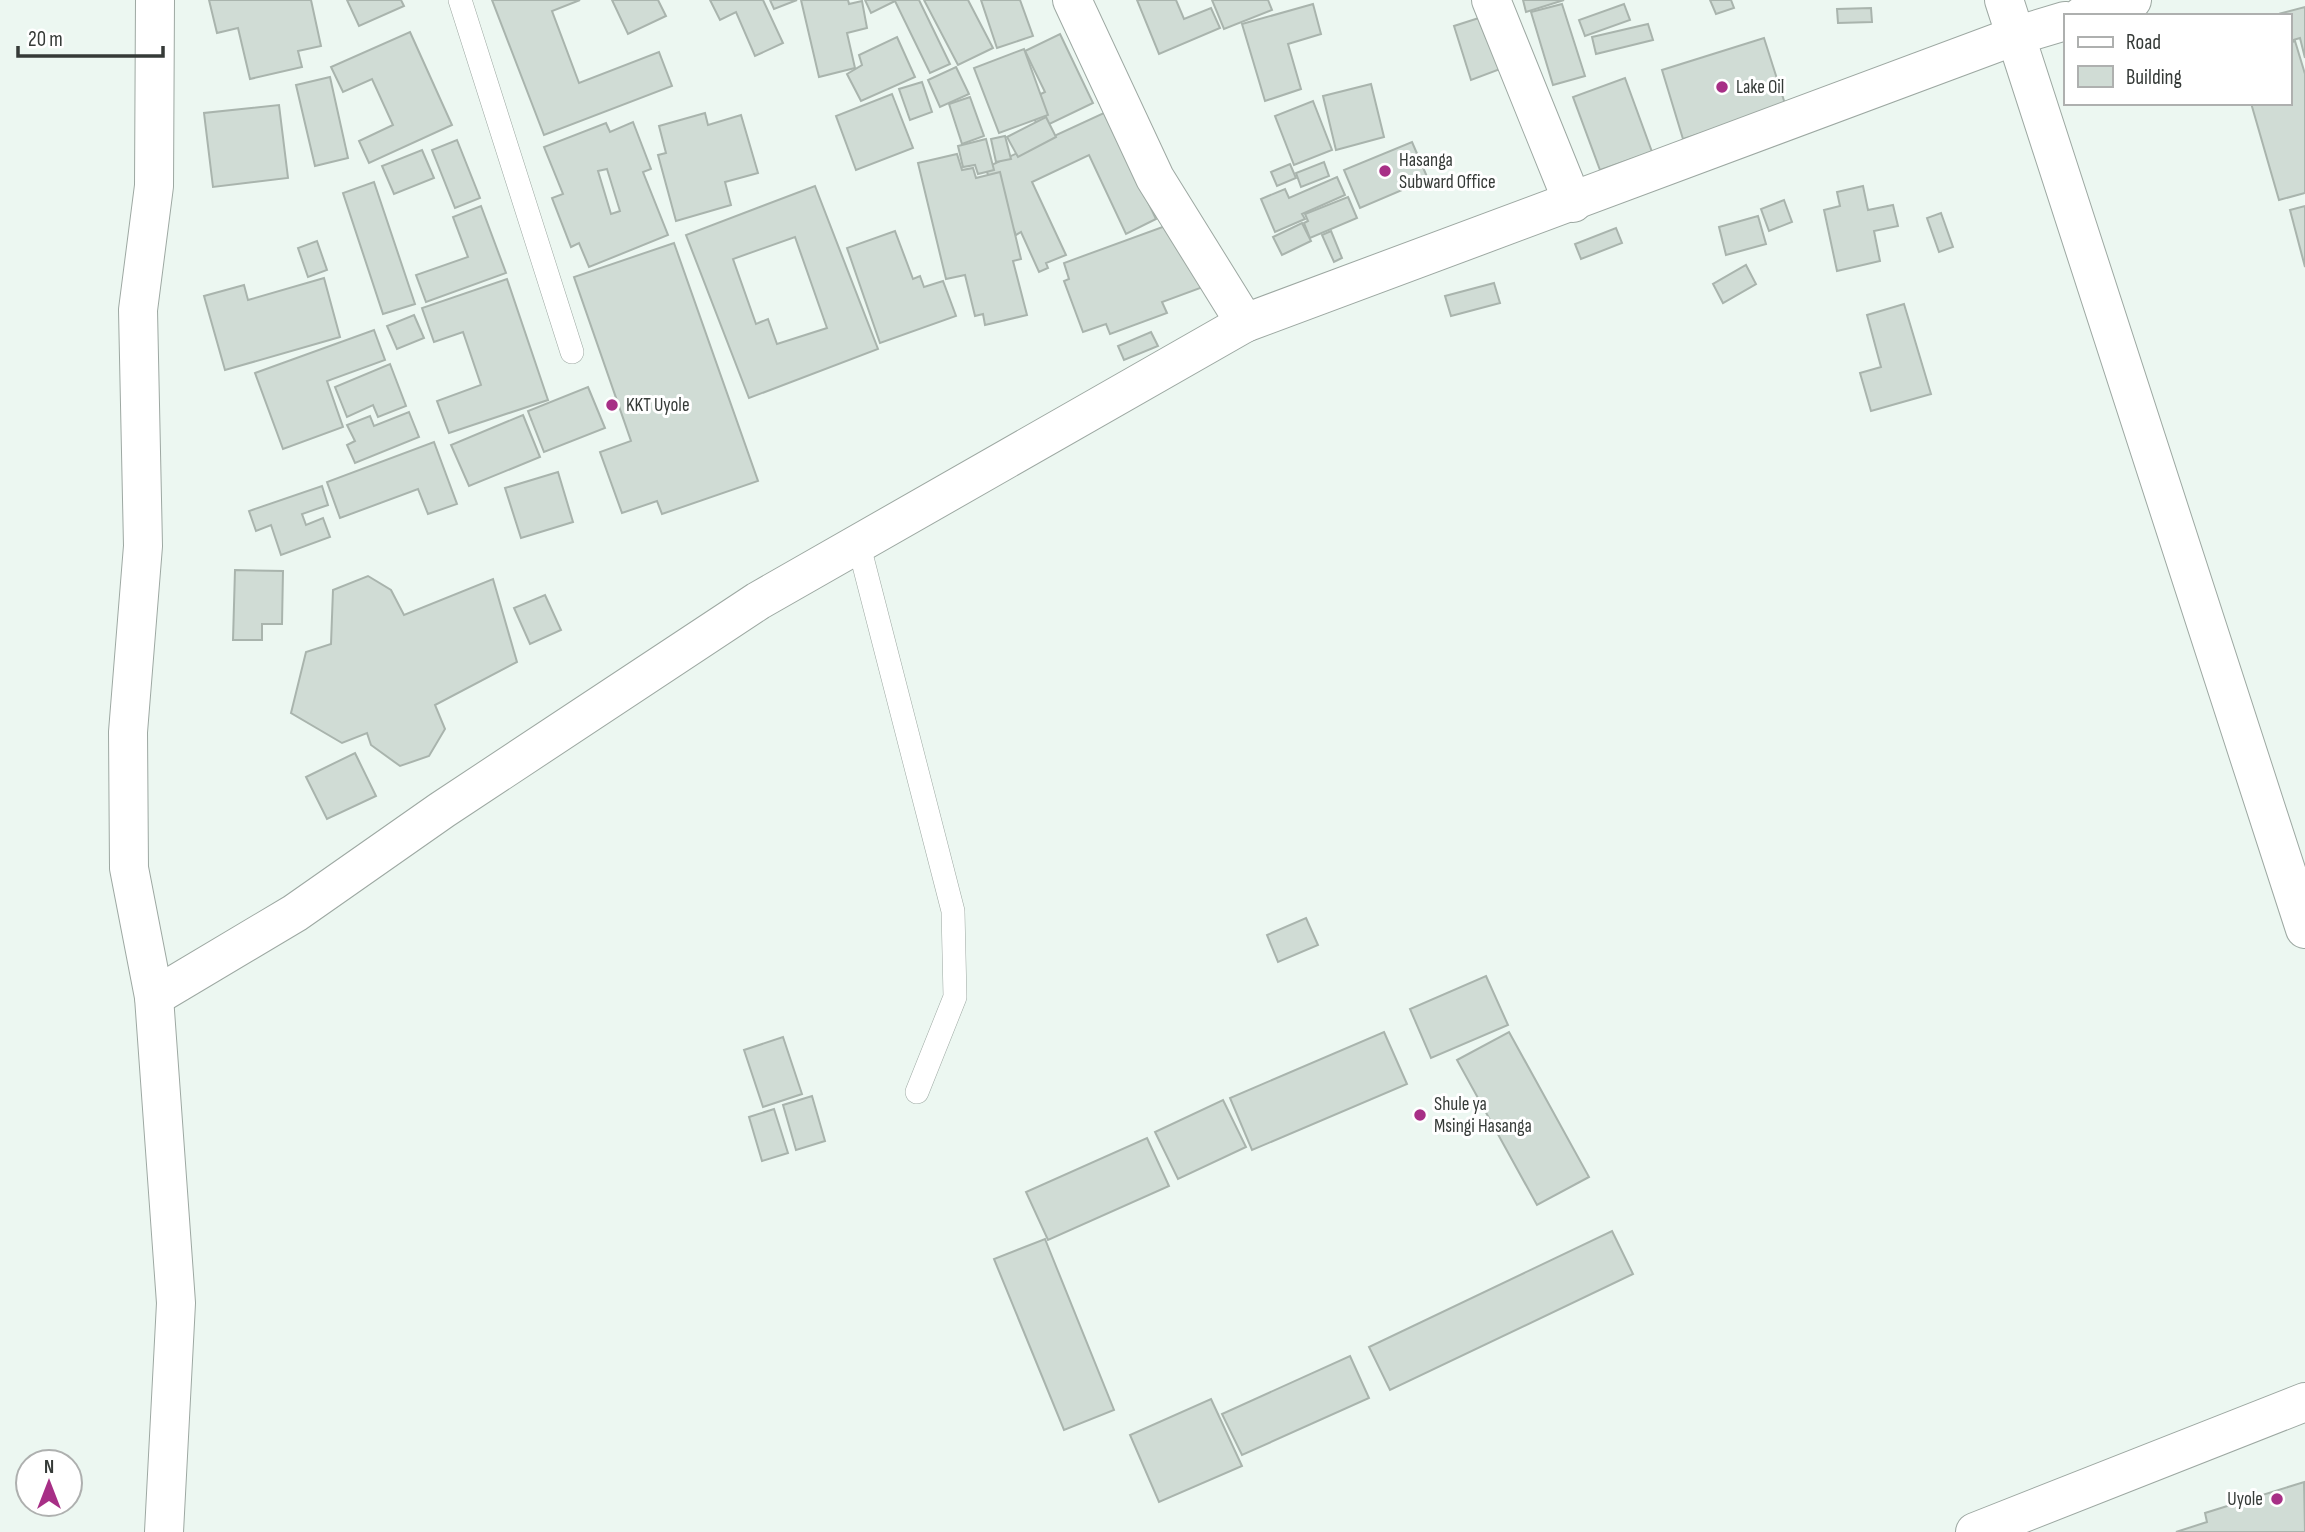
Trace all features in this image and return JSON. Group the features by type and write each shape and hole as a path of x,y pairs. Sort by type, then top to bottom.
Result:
{"main road":[{"path":"155,0 153,186 138,310 143,546 128,732 129,868 153,996 176,1303 164,1532"},
{"path":"1072,0 1155,178 1245,323"},
{"path":"1491,0 1573,203"},
{"path":"2004,0 2305,929"},
{"path":"2087,14 2132,0"},
{"path":"153,996 295,913 442,810 758,601 1245,323 1573,203 2015,36 2064,21"},
{"path":"1975,1532 2305,1402"}],"lane":[{"path":"460,0 572,352"},
{"path":"858,542 953,911 955,997 917,1092"}],"building":[{"path":"209,0 311,0 321,46 298,51 302,67 250,79 238,28 217,33"},
{"path":"347,0 401,0 404,6 359,26"},
{"path":"492,0 580,0 552,11 579,83 659,52 672,86 544,135"},
{"path":"612,0 658,0 666,16 628,34"},
{"path":"710,0 763,0 783,43 755,56 736,12 720,20"},
{"path":"770,0 797,0 774,9"},
{"path":"801,0 848,0 849,4 862,1 867,28 847,33 855,68 819,77"},
{"path":"865,0 919,0 950,64 930,73 895,1 871,13"},
{"path":"924,0 968,0 993,48 958,65"},
{"path":"981,0 1020,0 1033,36 997,48"},
{"path":"1137,0 1176,0 1184,19 1211,8 1220,28 1159,54"},
{"path":"1212,0 1268,0 1272,10 1224,29"},
{"path":"1523,0 1564,0 1526,12"},
{"path":"1710,0 1731,0 1734,8 1716,14"},
{"path":"1313,4 1321,34 1288,44 1301,89 1265,101 1242,24"},
{"path":"1562,4 1585,76 1553,85 1531,12"},
{"path":"1624,4 1630,20 1585,36 1579,20"},
{"path":"2305,7 2305,58 2300,38 2291,41 2291,14 2282,13"},
{"path":"1871,8 1872,22 1838,23 1837,9"},
{"path":"1485,16 1503,68 1471,80 1454,26"},
{"path":"1648,24 1653,40 1596,54 1592,37"},
{"path":"410,32 452,125 369,163 359,141 393,125 372,79 343,92 331,67"},
{"path":"1060,34 1093,103 1039,129 1026,101 1045,92 1025,51"},
{"path":"897,37 915,77 861,101 847,74 862,65 859,55"},
{"path":"1764,38 1786,107 1683,139 1662,70"},
{"path":"2295,41 2305,74 2305,193 2279,200 2252,105 2291,105 2291,42"},
{"path":"1024,49 1048,115 999,133 974,68"},
{"path":"956,67 969,94 940,107 928,80"},
{"path":"330,77 348,158 315,166 296,85"},
{"path":"1625,78 1652,152 1600,170 1573,97"},
{"path":"922,82 932,112 910,120 899,89"},
{"path":"1371,84 1384,137 1336,150 1323,96"},
{"path":"892,94 913,148 856,170 836,116"},
{"path":"970,97 984,136 962,144 949,104"},
{"path":"1313,101 1332,150 1294,165 1275,116"},
{"path":"279,105 288,178 213,187 204,113"},
{"path":"1106,112 1156,219 1126,234 1089,155 1032,182 1066,255 1046,263 1048,268 1039,272 1021,232 1016,235 985,168"},
{"path":"705,113 708,125 741,115 758,173 725,182 731,205 676,221 658,155 666,153 659,126"},
{"path":"1046,117 1056,137 1018,157 1007,137"},
{"path":"633,122 651,169 643,172 668,235 589,267 579,243 571,247 552,198 563,194 544,147 606,123 610,132","holes":["607,169 620,211 611,214 598,171"]},
{"path":"1005,136 1011,159 996,162 991,139"},
{"path":"986,139 994,170 978,174 975,165 963,167 958,146"},
{"path":"457,140 480,198 455,208 432,150"},
{"path":"1412,142 1428,179 1360,208 1344,170"},
{"path":"422,150 434,178 394,194 382,166"},
{"path":"957,154 962,170 973,168 976,178 1000,172 1021,259 1013,261 1027,315 985,325 983,314 975,316 965,275 946,279 918,163"},
{"path":"1324,162 1329,176 1301,187 1296,173"},
{"path":"1290,164 1296,178 1277,186 1271,172"},
{"path":"1337,177 1345,195 1302,214 1305,219 1275,232 1261,199 1285,189 1289,198"},
{"path":"374,182 415,304 383,314 343,193"},
{"path":"815,186 878,349 749,398 686,235","holes":["795,237 827,328 777,344 768,319 756,324 733,259"]},
{"path":"1863,186 1868,210 1893,205 1898,226 1874,231 1880,261 1837,271 1824,210 1840,206 1837,192"},
{"path":"1348,197 1357,218 1310,238 1304,223 1308,221 1305,214"},
{"path":"1784,200 1792,222 1769,231 1761,209"},
{"path":"481,206 506,273 426,302 416,275 468,257 453,217"},
{"path":"2305,206 2305,267 2290,210"},
{"path":"1941,213 1953,247 1939,252 1927,218"},
{"path":"1758,216 1766,244 1726,255 1719,227"},
{"path":"1179,221 1203,287 1162,302 1167,313 1110,334 1106,324 1083,332 1064,281 1069,279 1064,263"},
{"path":"1302,223 1311,241 1282,255 1273,237"},
{"path":"1616,228 1622,243 1581,259 1575,244"},
{"path":"895,231 913,279 920,276 924,287 943,281 956,316 880,343 847,248"},
{"path":"1331,231 1342,258 1334,262 1322,235"},
{"path":"317,241 327,270 308,277 298,248"},
{"path":"674,243 758,481 662,514 657,501 622,513 600,452 631,441 574,277"},
{"path":"1746,265 1756,284 1723,303 1713,284"},
{"path":"324,278 340,337 225,370 204,296 244,285 248,300"},
{"path":"507,279 548,400 449,433 437,401 481,385 463,332 434,342 422,308"},
{"path":"1494,283 1500,303 1451,316 1445,296"},
{"path":"1904,304 1931,394 1871,411 1860,373 1881,367 1867,315"},
{"path":"414,315 424,338 397,349 387,326"},
{"path":"374,330 385,360 327,381 343,427 283,449 255,373"},
{"path":"1151,332 1158,346 1124,360 1118,346"},
{"path":"390,364 406,406 378,417 373,405 347,417 335,387"},
{"path":"588,387 605,428 544,452 528,411"},
{"path":"409,412 419,437 355,463 347,445 355,441 347,425 370,416 374,426"},
{"path":"523,415 540,457 469,486 451,445"},
{"path":"434,442 457,504 428,514 418,489 340,518 327,482"},
{"path":"558,472 573,522 521,538 505,488"},
{"path":"322,486 328,505 302,514 306,525 323,518 330,537 281,555 271,525 256,531 249,511"},
{"path":"235,570 283,571 282,624 262,624 262,640 233,640"},
{"path":"368,576 391,590 404,615 493,579 517,662 435,705 445,729 429,756 400,766 371,745 367,733 342,743 291,713 306,652 331,644 333,590"},
{"path":"545,595 561,630 530,644 514,608"},
{"path":"355,753 376,796 327,819 306,777"},
{"path":"1306,918 1318,945 1278,962 1267,935"},
{"path":"1486,976 1508,1025 1431,1058 1410,1009"},
{"path":"1384,1032 1407,1084 1252,1150 1230,1098"},
{"path":"1509,1032 1589,1177 1537,1205 1457,1060"},
{"path":"783,1037 802,1094 763,1107 744,1050"},
{"path":"812,1096 825,1141 796,1150 783,1105"},
{"path":"1223,1100 1246,1147 1178,1179 1155,1132"},
{"path":"774,1109 788,1153 762,1161 749,1117"},
{"path":"1147,1138 1169,1186 1048,1240 1026,1192"},
{"path":"1612,1231 1633,1274 1390,1390 1369,1347"},
{"path":"1045,1239 1114,1410 1064,1430 994,1259"},
{"path":"1350,1356 1369,1398 1242,1455 1222,1414"},
{"path":"1211,1399 1242,1466 1159,1502 1130,1435"},
{"name":"Uyole","path":"2304,1482 2305,1532 2176,1532 2207,1522 2205,1513"}],"place":[{"name":"Lake Oil","path":"1722,87"},
{"name":"Hasanga Subward Office","path":"1385,171"},
{"name":"KKT Uyole","path":"612,405"},
{"name":"Shule ya Msingi Hasanga","path":"1420,1115"},
{"name":"Uyole","path":"2277,1499"}]}
